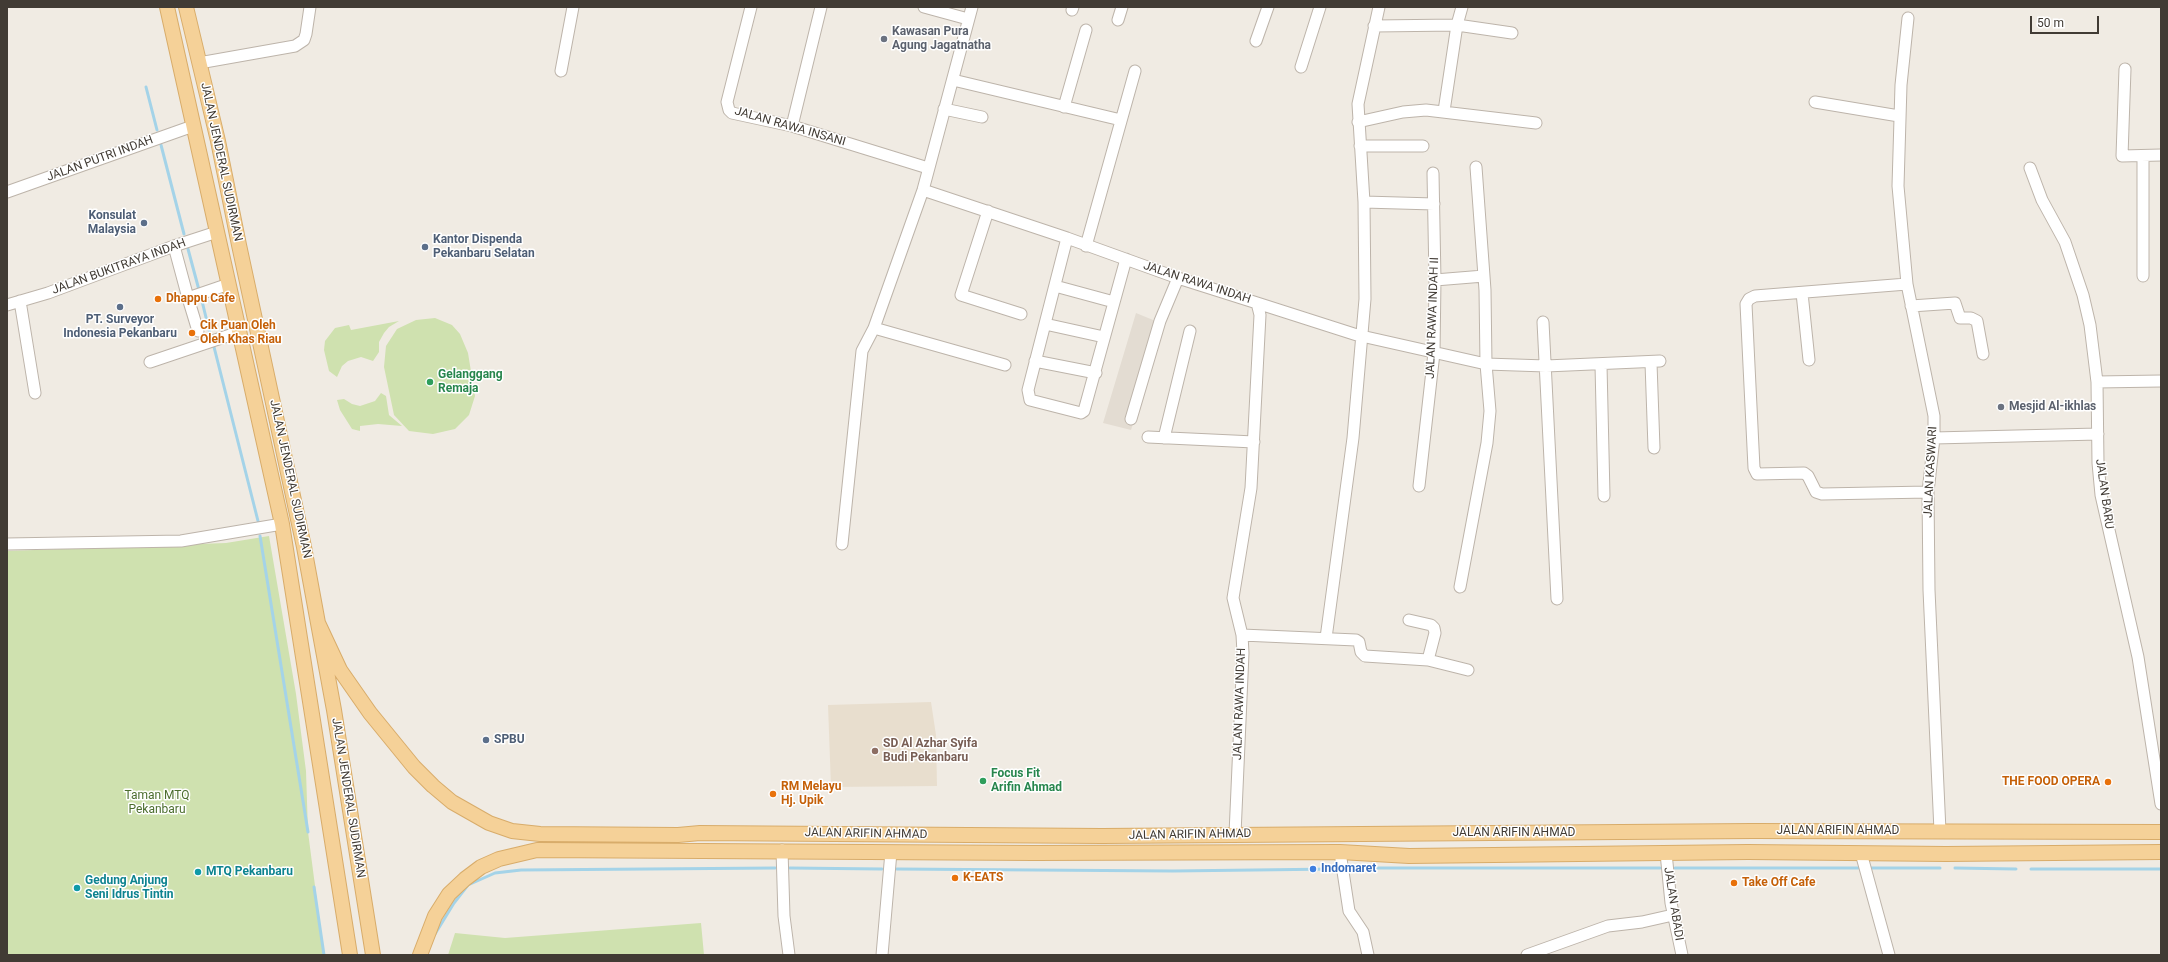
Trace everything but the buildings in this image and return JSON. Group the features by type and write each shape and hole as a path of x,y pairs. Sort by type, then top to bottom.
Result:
{"main road":[{"name":"JALAN JENDERAL SUDIRMAN","path":"167,7 239,332 266,446 282,524 350,955"},
{"name":"JALAN JENDERAL SUDIRMAN","path":"186,7 218,141 239,245 285,454 318,624 373,955"},
{"path":"197,145 218,141"},
{"name":"JALAN ARIFIN AHMAD","path":"318,624 344,675 370,713 414,767 452,802 500,828 540,834 678,835 700,833 1034,836 1235,830 2161,832"},
{"path":"1748,852 1752,831"},
{"path":"332,838 353,835"},
{"path":"1034,836 1034,853"},
{"name":"JALAN ARIFIN AHMAD","path":"420,955 435,916 456,887 481,867 509,855 537,850 712,852 782,850 1034,853 1340,852 1409,856 1748,852 2161,852"},
{"path":"337,869 358,866"}],"street":[{"path":"199,63 295,46 304,40 310,7"},
{"path":"561,72 573,7"},
{"name":"JALAN RAWA INSANI","path":"751,7 727,106 732,112 792,126 928,168"},
{"path":"792,126 821,7"},
{"path":"924,7 968,19"},
{"path":"842,544 862,351 874,328 923,190 972,7"},
{"path":"1118,20 1122,7"},
{"path":"1256,41 1268,7"},
{"path":"1301,67 1320,7"},
{"path":"1326,638 1353,438 1365,299 1364,202 1358,122 1359,97 1379,7"},
{"path":"1444,111 1457,25 1462,7"},
{"name":"JALAN KASWARI","path":"1908,18 1899,116 1898,186 1907,284 1920,356 1931,398 1934,438 1928,492 1929,590 1940,831"},
{"path":"1374,26 1457,25 1512,33"},
{"path":"1064,107 1086,30"},
{"path":"2125,69 2122,156 2161,155"},
{"path":"1086,246 1135,71"},
{"path":"952,80 1121,120"},
{"path":"1815,102 1899,116"},
{"path":"944,109 982,117"},
{"path":"1358,122 1414,110 1444,111 1536,123"},
{"name":"JALAN PUTRI INDAH","path":"7,192 193,126"},
{"path":"1360,146 1423,146"},
{"path":"2143,156 2143,276"},
{"path":"1460,587 1489,427 1484,276 1476,167"},
{"name":"JALAN BARU","path":"2030,168 2042,200 2065,242 2083,294 2090,325 2097,382 2101,495 2138,657 2161,804"},
{"name":"JALAN RAWA INDAH II","path":"1419,486 1434,353 1436,280 1433,173"},
{"name":"JALAN RAWA INDAH","path":"923,190 1067,238 1178,278 1257,303 1260,315 1254,442 1248,510 1233,598 1242,635 1243,653 1235,830"},
{"path":"1364,202 1434,204"},
{"path":"988,212 961,295 1022,314"},
{"name":"JALAN BUKITRAYA INDAH","path":"7,305 48,293 174,246 217,232"},
{"path":"1067,238 1028,390 1030,400 1081,413 1086,407 1126,259"},
{"path":"174,246 198,331"},
{"path":"1436,280 1484,276"},
{"path":"1132,419 1160,321 1178,278"},
{"path":"188,298 229,284"},
{"path":"1907,284 1755,296 1749,299 1746,304 1754,468 1757,474 1804,473 1808,476 1816,492 1822,494 1928,492"},
{"path":"1055,286 1114,302"},
{"path":"1802,293 1809,360"},
{"path":"20,301 35,393"},
{"path":"1257,303 1362,336 1486,364 1546,366 1655,362 1654,448"},
{"path":"1911,306 1955,303 1960,318 1971,318 1977,321 1983,354"},
{"path":"1543,322 1557,599"},
{"path":"1045,324 1104,337"},
{"path":"874,328 1005,365"},
{"path":"1164,438 1190,331"},
{"path":"150,362 239,332"},
{"path":"1035,361 1096,373"},
{"path":"1601,365 1604,496"},
{"path":"2097,382 2161,381"},
{"path":"1934,438 2098,434"},
{"path":"1148,437 1254,442"},
{"path":"7,544 181,541 282,524"},
{"path":"1409,620 1431,625 1434,628 1435,633 1428,660"},
{"path":"1242,635 1358,640 1361,652 1365,656 1428,660 1468,670"},
{"path":"782,850 784,916 789,955"},
{"path":"882,955 890,852"},
{"path":"1340,852 1349,911 1363,932 1368,955"},
{"name":"JALAN ABADI","path":"1666,853 1673,915 1682,955"},
{"path":"1861,853 1889,955"},
{"path":"1528,955 1608,926 1642,922 1673,915"}],"shaded area":[{"path":"1167,278 1179,283 1164,325 1131,430 1103,423 1136,313 1158,322 1170,283"},
{"path":"931,702 936,735 937,786 831,787 828,705"}],"green space":[{"name":"Gelanggang Remaja","path":"435,318 452,325 460,334 468,353 475,396 469,415 455,429 433,434 409,431 394,415 384,367 386,346 397,329 416,320"},
{"path":"399,321 389,327 384,333 379,342 379,352 373,361 361,357 348,361 342,366 337,377 329,371 324,350 325,341 335,328 349,325 351,330"},
{"path":"381,393 386,396 389,415 402,426 378,424 360,426 360,431 352,429 340,410 337,400 344,399 352,404 360,406 375,401"},
{"name":"Taman MTQ Pekanbaru","path":"269,536 296,694 306,771 308,832 324,955 7,955 7,551 226,543"},
{"path":"701,923 704,955 448,955 455,933 505,938"}],"waterway":[{"path":"146,87 157,130"},
{"path":"161,145 184,234"},
{"path":"188,249 199,290"},
{"path":"202,301 211,338"},
{"path":"213,343 258,521"},
{"path":"260,536 308,832"},
{"path":"435,934 454,903 468,885 495,873 521,870 775,868"},
{"path":"790,868 882,869"},
{"path":"1350,868 1660,868"},
{"path":"1675,868 1858,868"},
{"path":"1871,868 1940,868"},
{"path":"1955,868 2016,869"},
{"path":"897,869 1173,871 1335,869"},
{"path":"2031,869 2161,869"},
{"path":"314,887 324,955"}],"place":[{"name":"Kawasan Pura Agung Jagatnatha","path":"884,39"},
{"name":"Konsulat Malaysia","path":"144,223"},
{"name":"Kantor Dispenda Pekanbaru Selatan","path":"425,247"},
{"name":"Dhappu Cafe","path":"158,299"},
{"name":"PT. Surveyor Indonesia Pekanbaru","path":"120,307"},
{"name":"Cik Puan Oleh Oleh Khas Riau","path":"192,333"},
{"name":"Gelanggang Remaja","path":"430,382"},
{"name":"Mesjid Al-ikhlas","path":"2001,407"},
{"name":"SPBU","path":"486,740"},
{"name":"SD Al Azhar Syifa Budi Pekanbaru","path":"875,751"},
{"name":"Focus Fit Arifin Ahmad","path":"983,781"},
{"name":"THE FOOD OPERA","path":"2108,782"},
{"name":"RM Melayu Hj. Upik","path":"773,794"},
{"name":"Indomaret","path":"1313,869"},
{"name":"MTQ Pekanbaru","path":"198,872"},
{"name":"K-EATS","path":"955,878"},
{"name":"Take Off Cafe","path":"1734,883"},
{"name":"Gedung Anjung Seni Idrus Tintin","path":"77,888"}]}
